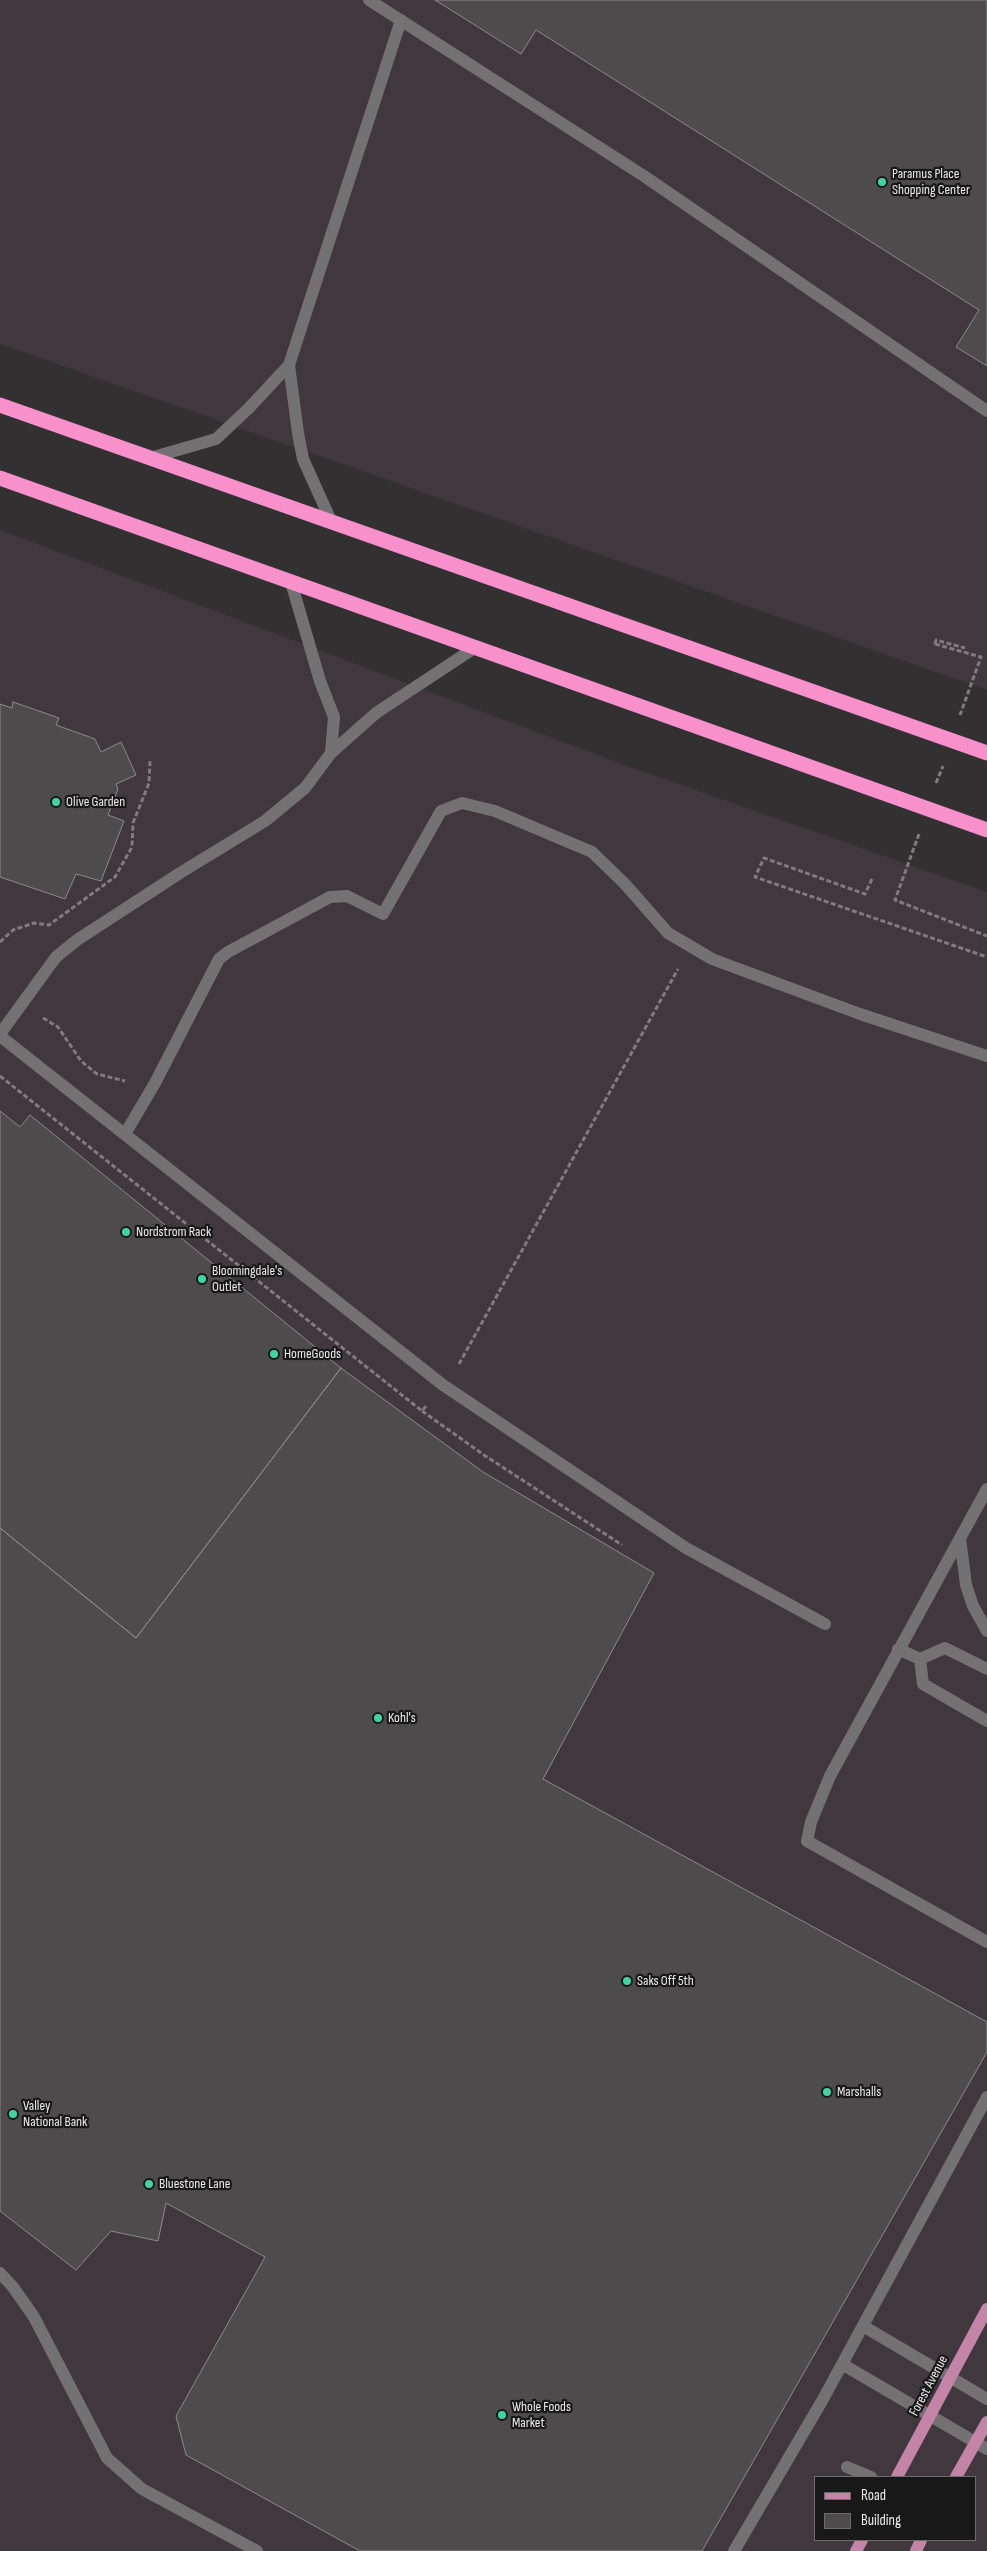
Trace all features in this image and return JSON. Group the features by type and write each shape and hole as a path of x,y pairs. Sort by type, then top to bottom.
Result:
{"highway":[{"path":"0,405 987,753"},
{"path":"0,478 987,830"}],"main road":[{"name":"Forest Avenue","path":"897,2476 987,2309"},
{"path":"957,2476 987,2422"}],"lane":[{"path":"369,0 644,176 987,410"},
{"path":"332,523 303,459 290,365 401,20"},
{"path":"150,458 216,439 290,365"},
{"path":"291,582 320,681 334,717 332,753"},
{"path":"476,647 376,713 332,753 305,788 265,822 164,883 76,940 56,957 0,1035 222,1213 443,1385 686,1548 825,1624"},
{"path":"125,1134 155,1083 219,959 228,952 330,897 347,896 383,914 441,811 462,803 495,811 592,852 625,884 668,934 712,959 860,1014 987,1056"},
{"path":"987,1489 898,1648 830,1776 811,1822 806,1841 987,1942"},
{"path":"960,1538 966,1585 973,1606 987,1631"},
{"path":"898,1648 920,1659 946,1648 987,1669"},
{"path":"920,1659 923,1684 987,1721"},
{"path":"734,2551 842,2364 987,2097"},
{"path":"0,2273 14,2287 34,2317 107,2458 142,2489 257,2551"},
{"path":"863,2326 908,2355 987,2399"},
{"path":"842,2364 987,2449"},
{"path":"847,2467 869,2476"}],"path":[{"path":"958,722 981,656 935,644 936,640 965,648"},
{"path":"935,788 945,760"},
{"path":"0,942 13,930 34,923 49,925 115,877 132,847 133,823 149,783 150,761"},
{"path":"922,825 895,900 987,936"},
{"path":"872,879 865,894 764,858 755,877 987,957"},
{"path":"422,1411 461,1361 678,969 680,940"},
{"path":"21,1005 58,1027 81,1061 97,1074 110,1079 155,1083"},
{"path":"0,1076 422,1411 484,1455 622,1545"}],"shaded area":[{"path":"0,0 987,0 987,690 0,344"},
{"path":"0,530 627,766 987,892 987,2551 0,2551"}],"building":[{"name":"Paramus Place Shopping Center","path":"435,0 987,0 987,366 956,347 979,310 536,30 521,54"},
{"name":"Olive Garden","path":"13,702 59,718 56,725 95,739 101,752 121,742 136,775 116,784 118,789 108,815 124,821 101,881 76,874 65,899 0,877 0,704 12,708"},
{"path":"0,1111 20,1127 30,1115 341,1368 136,1638 0,1528"},
{"path":"341,1368 483,1472 654,1573 543,1779 987,2022 987,2052 702,2551 360,2551 186,2455 176,2416 265,2257 166,2203 158,2241 111,2231 76,2270 0,2211 0,1528 136,1638"}],"place":[{"name":"Paramus Place Shopping Center","path":"882,182"},
{"name":"Olive Garden","path":"56,802"},
{"name":"Nordstrom Rack","path":"126,1232"},
{"name":"Bloomingdale's Outlet","path":"202,1279"},
{"name":"HomeGoods","path":"274,1354"},
{"name":"Kohl's","path":"378,1718"},
{"name":"Saks Off 5th","path":"627,1981"},
{"name":"Marshalls","path":"827,2092"},
{"name":"Valley National Bank","path":"13,2114"},
{"name":"Bluestone Lane","path":"149,2184"},
{"name":"Whole Foods Market","path":"502,2415"}]}
